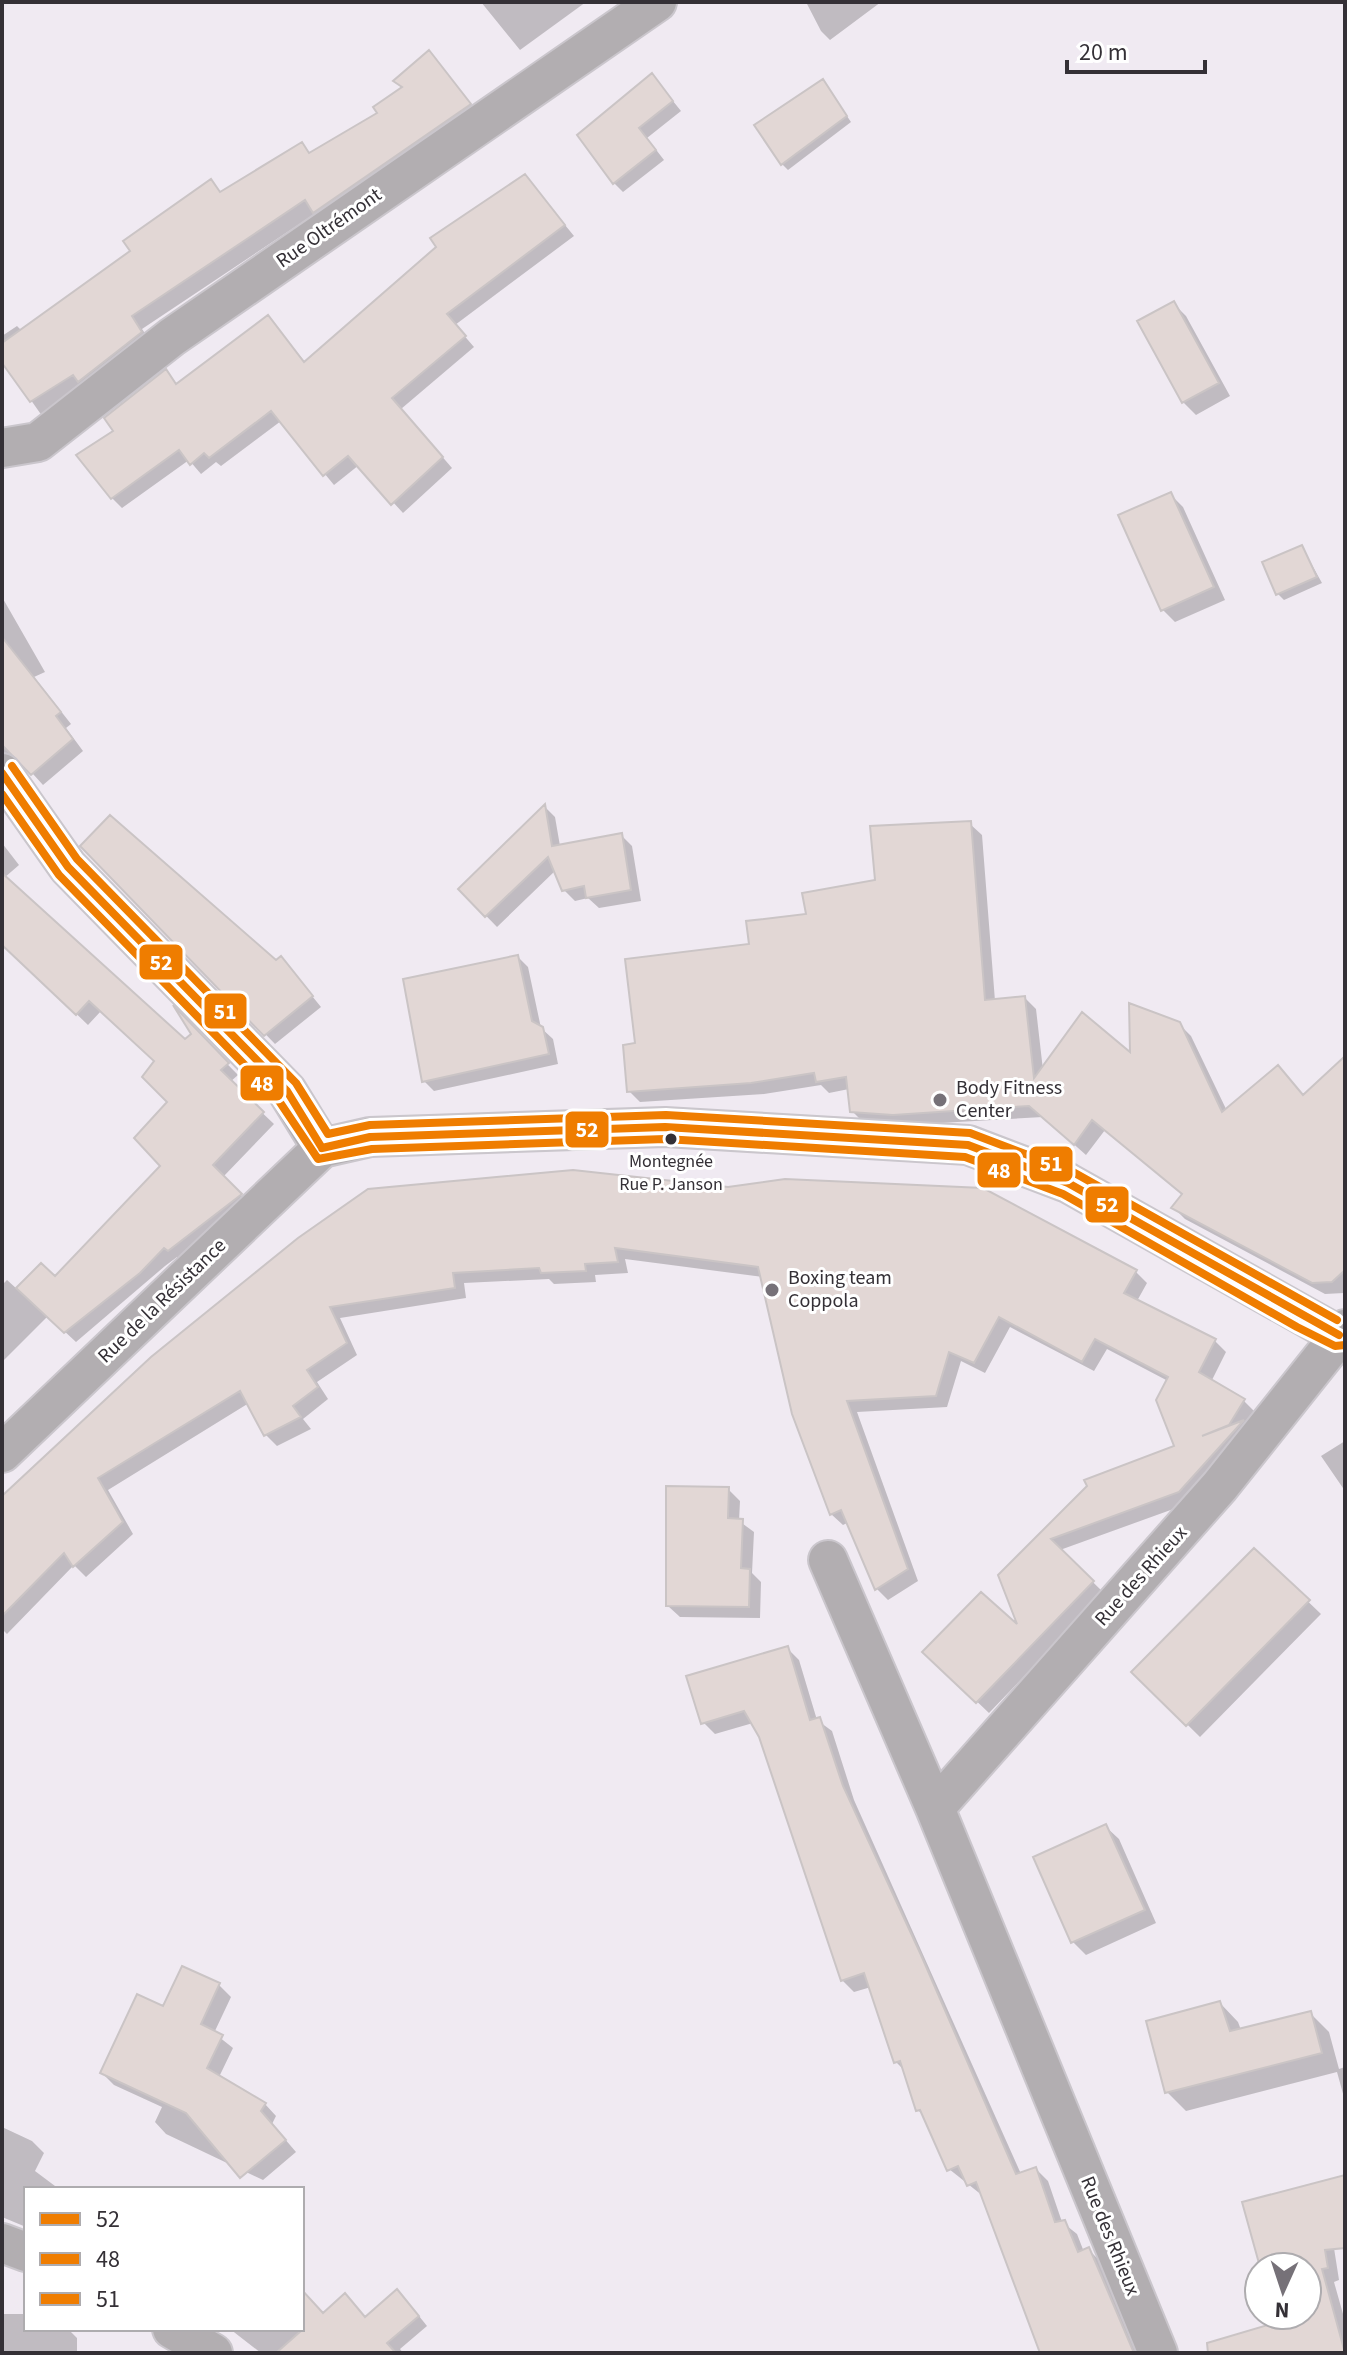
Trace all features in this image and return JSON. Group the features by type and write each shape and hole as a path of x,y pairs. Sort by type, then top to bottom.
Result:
{"street":[{"name":"Rue Oltrémont","path":"2,448 38,442 172,337 657,2"},
{"path":"2,773 68,867 287,1091 322,1148 370,1137 665,1127 968,1145 1068,1183 1343,1334"},
{"name":"Rue de la Résistance","path":"2,1453 322,1148"},
{"name":"Rue des Rhieux","path":"935,1808 1220,1486 1343,1334"},
{"name":"Rue des Rhieux","path":"828,1560 935,1808 1158,2353"},
{"path":"2,2243 24,2251"},
{"path":"175,2331 213,2353"}],"building":[{"path":"429,50 471,104 313,213 305,200 132,316 142,332 78,382 73,375 30,402 2,363 2,343 130,251 123,241 211,179 220,192 302,142 309,153 377,113 373,107 402,87 393,81"},
{"path":"652,73 673,101 639,128 656,150 613,184 577,135"},
{"path":"823,79 847,116 781,165 754,125"},
{"path":"525,174 565,225 447,314 466,336 392,398 443,457 391,505 348,456 323,476 271,411 209,458 204,453 190,465 179,450 111,499 76,455 113,431 104,418 166,369 176,384 268,315 304,362 436,247 430,238"},
{"path":"1174,301 1219,383 1182,403 1137,321"},
{"path":"1171,492 1214,587 1161,611 1118,515"},
{"path":"1302,545 1317,577 1276,595 1262,562"},
{"path":"2,637 61,712 56,716 73,739 31,775 2,745"},
{"path":"545,804 552,846 622,833 631,890 586,898 584,886 562,891 548,857 485,917 458,889"},
{"path":"110,815 276,960 281,956 313,996 264,1036 80,846"},
{"path":"971,821 985,1000 1025,996 1034,1078 1082,1012 1130,1052 1129,1003 1180,1022 1222,1112 1278,1065 1303,1095 1345,1056 1345,1270 1332,1282 1312,1283 1171,1208 1182,1194 1092,1120 1074,1145 1029,1106 893,1115 850,1112 846,1077 816,1082 814,1073 751,1083 627,1092 623,1045 635,1043 625,959 749,944 746,921 806,914 802,893 875,880 870,826"},
{"path":"2,873 185,1039 191,1034 173,1005 229,1063 221,1070 264,1112 213,1165 242,1194 168,1251 164,1248 140,1273 64,1333 16,1288 41,1263 55,1276 160,1166 134,1138 167,1102 142,1077 154,1061 89,1001 76,1015 2,945"},
{"path":"518,955 532,1021 543,1027 549,1054 422,1082 403,979"},
{"path":"573,1170 728,1187 785,1179 983,1188 1137,1270 1124,1293 1216,1339 1199,1372 1245,1399 1229,1425 1202,1436 1244,1420 1179,1492 1051,1539 1094,1581 976,1703 922,1652 981,1592 1017,1624 998,1575 1087,1486 1084,1480 1174,1446 1156,1400 1168,1377 1095,1339 1082,1362 999,1317 974,1363 949,1352 936,1396 847,1401 908,1569 875,1590 841,1510 830,1515 792,1414 758,1267 615,1248 618,1262 585,1264 586,1271 541,1273 539,1268 453,1273 455,1288 330,1307 347,1343 307,1370 318,1387 293,1406 301,1417 264,1436 240,1391 98,1478 123,1522 73,1567 64,1553 2,1616 2,1496 151,1357 298,1238 368,1189"},
{"path":"666,1486 729,1487 728,1518 743,1519 741,1568 750,1569 749,1607 666,1606"},
{"path":"1254,1548 1310,1600 1186,1726 1131,1672"},
{"path":"788,1646 810,1720 820,1717 843,1786 921,1955 1016,2174 1036,2167 1055,2222 1065,2220 1078,2252 1089,2247 1134,2353 1040,2353 976,2182 967,2186 958,2166 947,2171 920,2110 916,2111 900,2061 894,2063 864,1973 841,1981 759,1737 744,1711 701,1724 686,1676"},
{"path":"1106,1824 1145,1910 1071,1943 1033,1857"},
{"path":"182,1966 220,1983 201,2024 223,2035 207,2068 266,2103 261,2111 286,2140 240,2178 186,2113 100,2073 137,1994 163,2006"},
{"path":"1220,2001 1230,2031 1311,2011 1322,2053 1165,2093 1146,2021"},
{"path":"1345,2175 1345,2248 1325,2250 1328,2268 1323,2269 1323,2251 1256,2251 1242,2202"},
{"path":"1323,2273 1345,2353 1208,2353 1207,2343 1248,2331 1323,2331"},
{"path":"397,2289 419,2316 387,2343 396,2353 276,2353 304,2331 304,2292 323,2313 345,2293 365,2317"}],"transit line":[{"name":"51","path":"12,766 77,859 296,1083 328,1134 370,1125 666,1115 970,1133 1073,1172 1337,1320"},
{"name":"52","path":"2,773 68,867 287,1091 322,1148"},
{"name":"48","path":"2,794 59,875 277,1098 318,1159 372,1149 665,1139 965,1157 1063,1194 1297,1327 1335,1346 1345,1345"},
{"name":"52","path":"322,1148 370,1137 665,1127 968,1145 1068,1183 1339,1335"}],"place":[{"name":"Body Fitness Center","path":"940,1100"},
{"name":"Montegnée Rue P. Janson","path":"671,1139"},
{"name":"Boxing team Coppola","path":"772,1290"}]}
